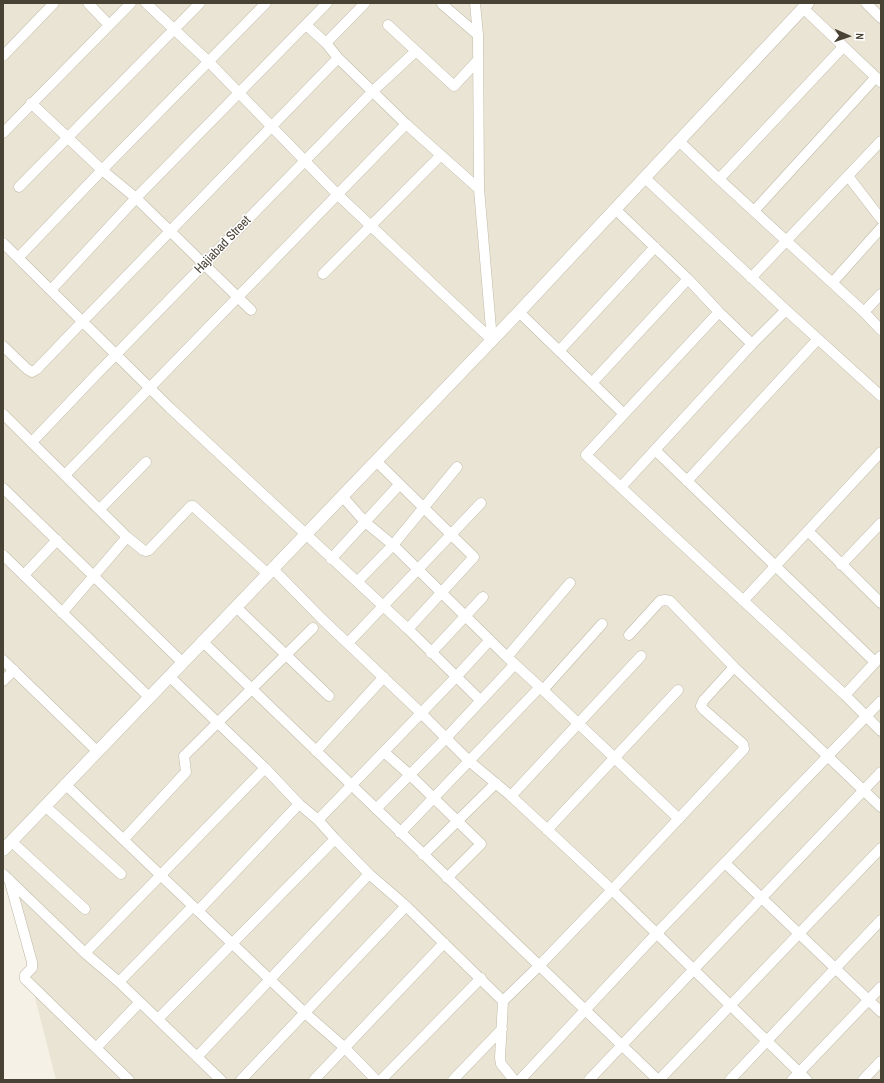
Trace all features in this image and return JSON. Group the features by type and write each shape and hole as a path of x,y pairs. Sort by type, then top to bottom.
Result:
{"street":[{"path":"3,56 54,3"},
{"path":"88,3 109,25"},
{"path":"3,133 31,103 132,3"},
{"path":"146,3 209,62 306,160 337,194 492,340"},
{"path":"19,187 200,3"},
{"path":"18,258 266,3"},
{"path":"51,290 136,198 327,3"},
{"path":"326,43 365,3"},
{"path":"443,3 442,4 478,35"},
{"path":"475,3 478,35 479,189 492,340"},
{"path":"866,3 881,18"},
{"path":"85,909 7,846 97,750 519,312 806,6 844,47 878,80 754,211"},
{"path":"306,25 326,43 338,58 406,124 479,189"},
{"path":"388,25 454,86 478,60"},
{"path":"719,179 844,47"},
{"name":"Hajiabad Street","path":"32,442 373,91 416,51"},
{"path":"3,346 27,369 32,372 37,369 338,58"},
{"path":"31,103 102,170 136,198 251,310"},
{"path":"65,475 406,124"},
{"path":"679,141 832,283 864,312 879,323"},
{"path":"751,278 880,143"},
{"path":"323,274 441,155"},
{"path":"848,176 881,219"},
{"path":"646,178 751,278 881,396"},
{"path":"615,209 688,279 752,344"},
{"path":"832,283 881,228"},
{"path":"3,244 150,388 331,559 408,629 480,700"},
{"path":"559,351 655,247"},
{"path":"592,383 688,279"},
{"path":"864,312 881,294"},
{"path":"621,487 752,344 786,310"},
{"path":"519,312 624,414"},
{"path":"719,312 586,455 845,695 881,731"},
{"path":"687,481 818,339"},
{"path":"3,414 142,550 149,550 191,506 193,506 271,571 348,642 469,761 511,796 612,890 807,1080"},
{"path":"655,450 775,566 878,659 845,695"},
{"path":"743,601 881,452"},
{"path":"376,461 474,557 408,629"},
{"path":"100,510 146,462"},
{"path":"357,582 393,545 457,467"},
{"path":"331,559 399,485"},
{"path":"3,488 182,662"},
{"path":"342,496 366,522 393,545 507,657 542,688 679,818"},
{"path":"348,642 481,502"},
{"path":"841,565 881,524"},
{"path":"808,531 841,565 879,597"},
{"path":"62,613 127,537"},
{"path":"24,575 57,540"},
{"path":"3,555 149,697"},
{"path":"507,657 570,583"},
{"path":"431,653 483,597"},
{"path":"629,635 660,602 665,600 670,601 734,667 881,807"},
{"path":"236,607 329,696"},
{"path":"400,833 542,688 602,624"},
{"path":"124,839 186,772 184,756 313,628"},
{"path":"318,820 490,640"},
{"path":"202,641 658,1080 881,848"},
{"path":"511,796 641,656"},
{"path":"3,660 97,750"},
{"path":"376,809 446,738 515,664"},
{"path":"514,1080 501,1064 500,1058 503,1001 612,890 744,749 743,744 703,710 701,706 703,701 734,667"},
{"path":"3,681 14,670"},
{"path":"169,676 318,820 369,874 406,906 503,1001"},
{"path":"316,751 384,677"},
{"path":"547,830 678,690"},
{"path":"520,1080 656,933 881,701"},
{"path":"384,752 409,774 481,844 447,878"},
{"path":"85,953 265,768"},
{"path":"589,1080 881,772"},
{"path":"423,855 496,783"},
{"path":"65,784 305,1013 345,1048 376,1080"},
{"path":"119,982 196,909 300,804"},
{"path":"45,806 121,874"},
{"path":"158,1019 335,839"},
{"path":"725,863 881,1012"},
{"path":"197,1057 369,874"},
{"path":"6,876 85,953 119,982 158,1019 220,1080"},
{"path":"6,876 32,962 32,968 25,975 25,979 129,1080"},
{"path":"241,1080 406,906"},
{"path":"730,1080 881,920"},
{"path":"314,1080 444,943"},
{"path":"381,1080 481,978"},
{"path":"792,1080 881,987"},
{"path":"96,1048 140,1002"},
{"path":"453,1080 502,1029"},
{"path":"863,1080 881,1061"}],"shaded area":[{"path":"3,3 881,3 881,1080 56,1080 3,872"}]}
